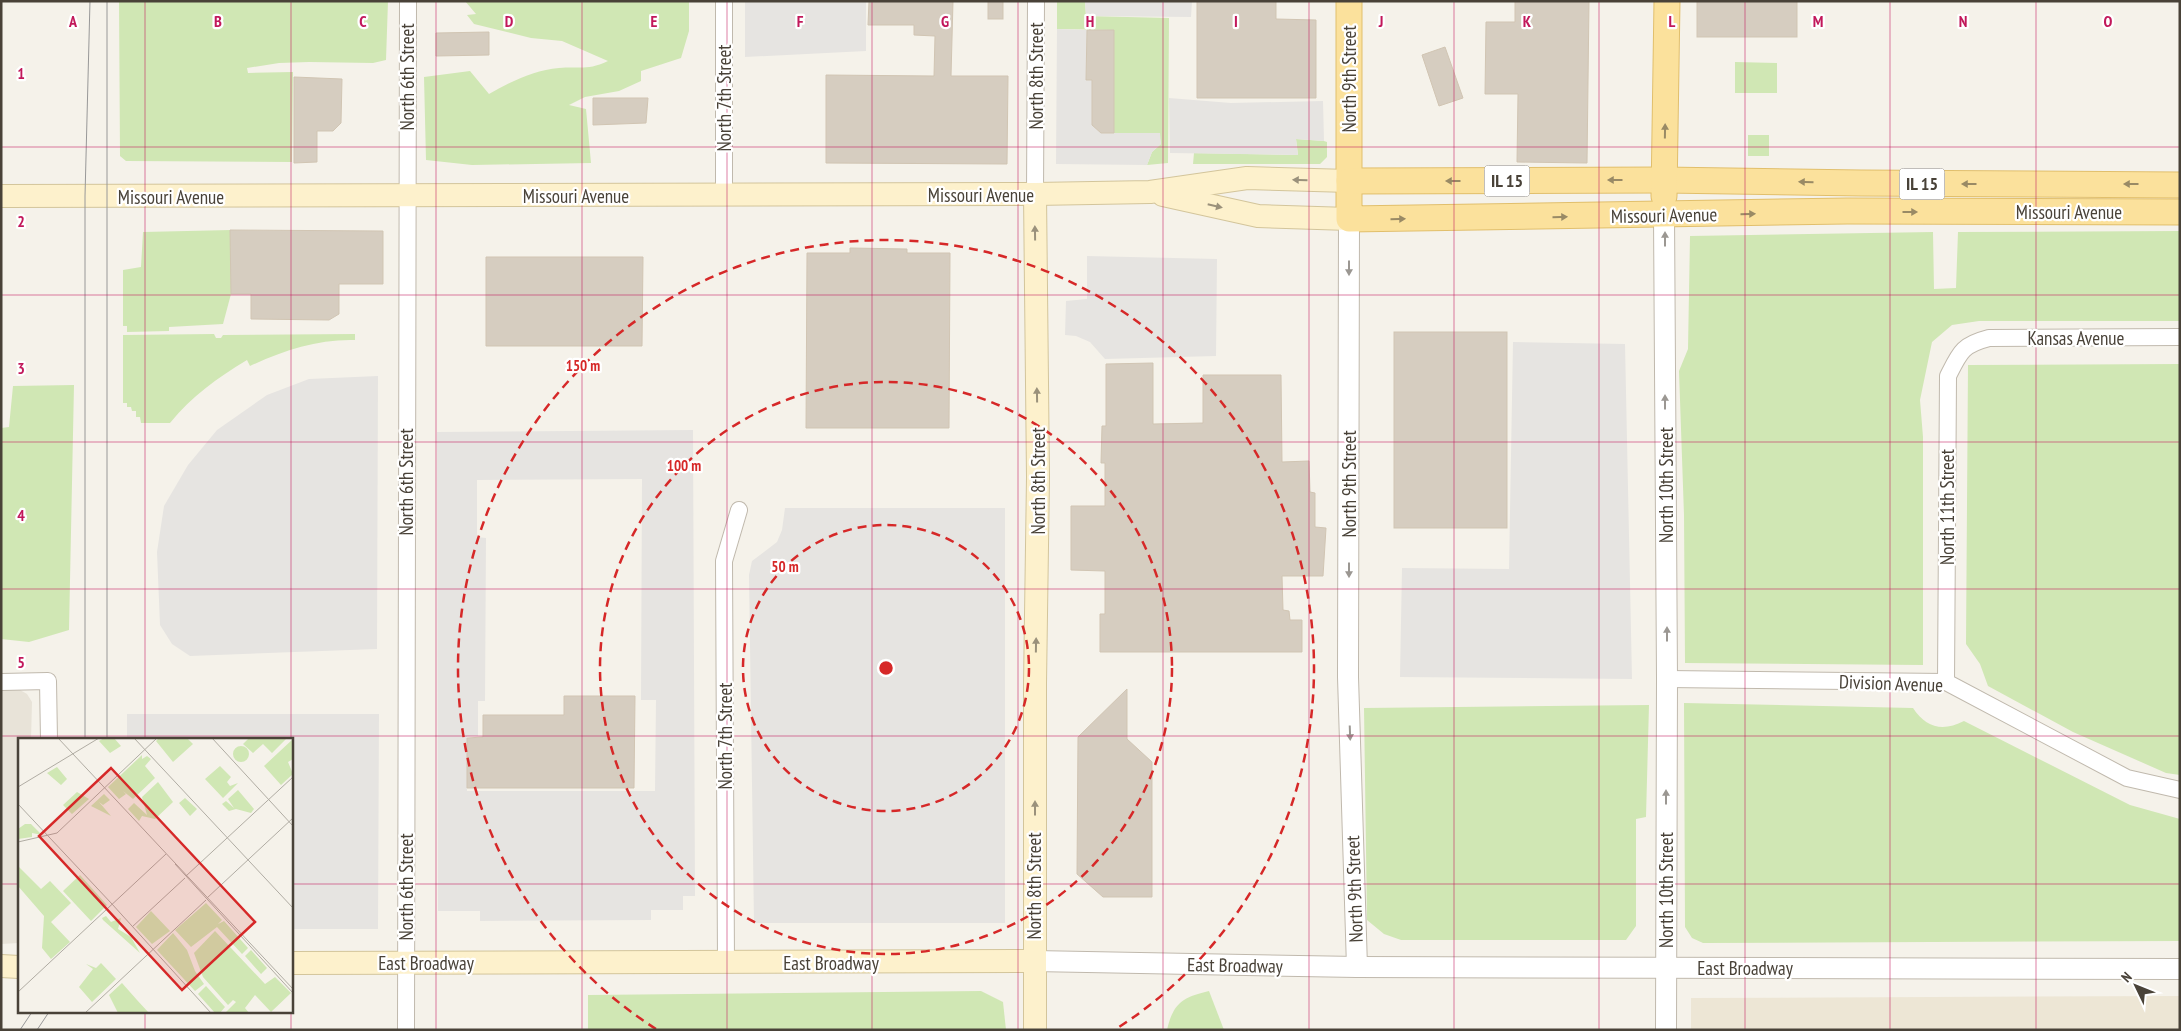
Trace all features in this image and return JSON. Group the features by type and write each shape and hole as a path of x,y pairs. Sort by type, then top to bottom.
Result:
{"main road":[{"name":"North 9th Street","path":"1349,1 1349,219"},
{"name":"North 10th Street","path":"1664,215 1667,1"},
{"name":"Missouri Avenue","path":"1,196 1035,194 1150,192 1247,178 1349,181 1664,180 2180,185"},
{"name":"Missouri Avenue","path":"1150,192 1258,216 1349,219 1847,211 2180,212"},
{"name":"North 8th Street","path":"1035,194 1038,478 1035,1030"},
{"name":"East Broadway","path":"292,963 1034,962"},
{"path":"1,966 18,967"}],"street":[{"name":"North 6th Street","path":"406,1030 408,1"},
{"name":"North 7th Street","path":"724,1 724,196"},
{"name":"North 8th Street","path":"1035,194 1036,1"},
{"name":"North 10th Street","path":"1664,215 1667,679 1666,1030"},
{"name":"North 9th Street","path":"1349,219 1348,676 1357,967"},
{"name":"Kansas Avenue","path":"1973,342 1989,338 2180,337"},
{"name":"North 11th Street","path":"1946,682 1948,376 1960,350 1973,342"},
{"name":"North 7th Street","path":"726,963 724,561 739,510"},
{"name":"Division Avenue","path":"1667,679 1946,682 2127,778 2180,790"},
{"path":"1,682 48,681 49,738"},
{"name":"East Broadway","path":"1034,962 1357,967 2180,970"}],"shaded area":[{"path":"745,1 866,1 866,51 745,57"},
{"path":"1085,1 1192,1 1191,17 1086,16"},
{"path":"1057,29 1087,30 1086,80 1092,80 1092,125 1101,133 1160,133 1161,144 1152,152 1147,165 1056,164"},
{"path":"1169,98 1231,103 1323,101 1324,141 1296,139 1298,155 1170,153"},
{"path":"1087,256 1217,259 1216,356 1105,359 1090,342 1076,336 1065,335 1066,301 1087,299"},
{"path":"1513,342 1625,344 1632,679 1400,677 1402,568 1509,569"},
{"path":"378,376 377,649 190,656 172,644 160,625 157,552 164,506 188,465 217,430 267,395 309,379"},
{"path":"693,430 695,896 683,896 683,910 651,910 651,920 480,921 480,911 438,911 437,432","holes":["642,479 641,700 656,700 655,791 467,791 467,736 478,736 478,701 485,701 486,538 477,537 477,480"]},
{"path":"785,508 1005,508 1005,923 754,923 749,575 752,561 777,542 782,530"},
{"path":"1,690 20,690 27,694 32,702 31,738 18,738 18,943 1,944"},
{"path":"127,714 379,714 378,929 292,929 292,738 127,738"},
{"path":"2180,996 2180,1030 1691,1030 1691,998"}],"green space":[{"path":"119,1 388,1 386,60 373,63 279,63 247,68 248,73 293,72 292,162 126,161 120,156"},
{"path":"465,1 689,1 689,31 681,58 641,71 641,81 619,91 585,97 569,105 586,109 591,163 472,165 426,160 424,77 470,71 489,94 514,81 540,71 589,67 608,61 562,41 531,38 474,24 467,15 476,14"},
{"path":"1057,1 1085,1 1086,16 1169,18 1168,163 1147,165 1152,152 1161,144 1159,133 1114,133 1114,30 1057,29"},
{"path":"1735,62 1777,63 1777,93 1735,93"},
{"path":"1748,135 1769,135 1769,156 1748,156"},
{"path":"1296,139 1327,142 1327,157 1320,164 1193,164 1194,153 1298,155"},
{"path":"231,230 231,294 223,324 169,327 169,331 127,332 127,326 123,326 123,270 141,267 143,232"},
{"path":"2180,231 2180,321 1979,321 1952,325 1932,342 1920,400 1923,437 1923,665 1685,663 1684,515 1679,371 1688,349 1690,236 1933,232 1934,289 1956,288 1958,232"},
{"path":"214,334 216,338 221,338 223,335 355,334 355,340 328,341 301,347 250,366 247,360 205,388 170,423 141,423 140,417 136,417 136,411 132,411 131,407 127,407 127,403 123,403 123,335"},
{"path":"2180,364 2180,775 2166,773 2073,732 1988,686 1980,664 1966,644 1968,365"},
{"path":"74,385 69,630 29,642 1,639 1,428 9,427 13,386"},
{"path":"1684,703 1913,708 1929,724 1942,727 1964,721 2130,805 2180,819 2180,941 1703,943 1692,938 1685,927"},
{"path":"1649,705 1646,817 1636,819 1636,926 1626,940 1401,940 1384,934 1367,920 1364,708"},
{"path":"981,991 1003,1002 1006,1030 588,1030 588,995"},
{"path":"1209,991 1224,1030 1167,1030 1172,1013 1180,1003 1192,996"}],"building":[{"path":"869,1 953,1 951,76 1008,76 1007,164 826,163 826,75 934,76 935,36 914,35 914,25 868,25"},
{"path":"988,1 1003,1 1003,19 988,19"},
{"path":"1197,1 1276,1 1276,19 1316,20 1316,98 1197,98"},
{"path":"1515,1 1589,1 1587,163 1517,162 1518,94 1485,94 1486,22 1515,22"},
{"path":"1697,1 1797,1 1797,37 1697,37"},
{"path":"1087,30 1114,30 1114,133 1101,133 1092,125 1092,80 1086,80"},
{"path":"489,32 489,55 436,56 436,33"},
{"path":"1445,47 1463,98 1439,106 1422,55"},
{"path":"294,77 342,79 341,123 333,131 317,131 317,162 294,163"},
{"path":"593,98 648,98 646,123 593,125"},
{"path":"230,230 383,231 383,284 339,284 339,314 329,320 251,319 251,294 231,294"},
{"path":"850,248 907,249 907,253 950,253 949,428 806,428 807,253 850,253"},
{"path":"486,257 643,257 642,346 486,346"},
{"path":"1394,332 1507,332 1507,528 1394,528"},
{"path":"1153,363 1153,424 1203,423 1203,375 1281,375 1282,462 1309,461 1310,492 1315,493 1315,527 1326,528 1323,576 1282,576 1283,610 1289,611 1290,620 1302,620 1302,652 1100,652 1100,614 1105,614 1105,571 1071,570 1071,506 1105,506 1105,463 1101,463 1102,426 1106,426 1106,364"},
{"path":"1127,689 1127,739 1152,762 1152,897 1103,897 1077,874 1078,737"},
{"path":"564,696 635,696 634,788 467,788 467,738 483,737 483,715 564,715"}],"tram line":[{"path":"85,738 85,196 90,1"},
{"path":"107,1 107,738"},
{"path":"20,1030 31,1014"},
{"path":"37,1030 48,1014"}]}
